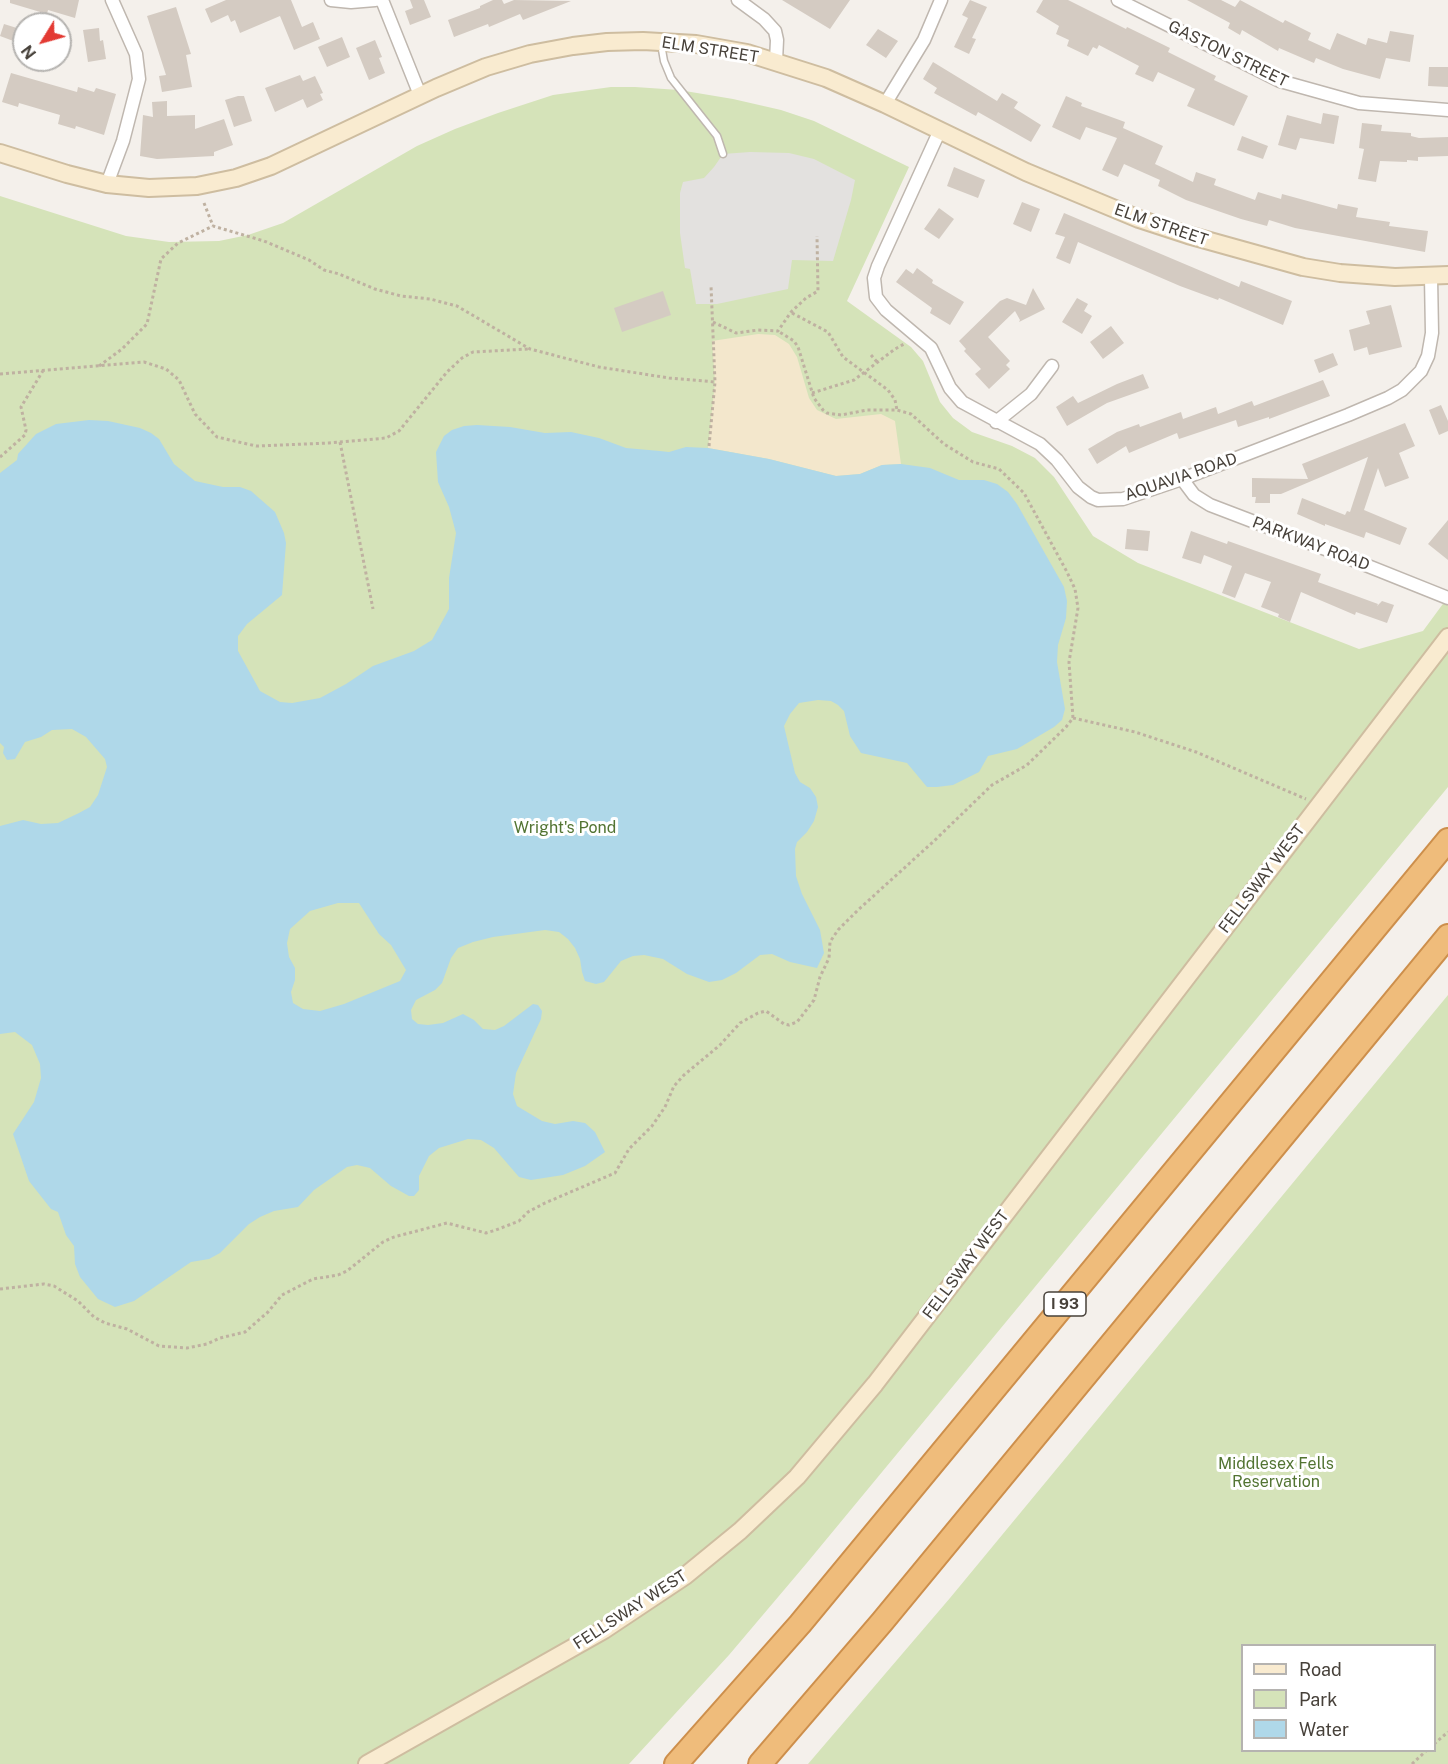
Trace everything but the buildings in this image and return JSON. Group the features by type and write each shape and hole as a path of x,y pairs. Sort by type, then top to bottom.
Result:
{"highway":[{"name":"I 93","path":"676,1764 814,1606 1448,840"},
{"path":"760,1764 875,1630 1448,936"}],"main road":[{"name":"ELM STREET","path":"0,153 67,174 107,183 149,188 197,186 236,178 292,157 420,95 486,67 530,54 573,46 607,42 660,41 722,48 776,61 826,78 1045,180 1139,219 1188,235 1303,267 1340,273 1367,276 1448,275"},
{"name":"FELLSWAY WEST","path":"367,1764 604,1630 685,1576 740,1531 797,1477 854,1412 1448,637"}],"street":[{"path":"107,183 123,141 139,79 136,54 112,0"},
{"path":"331,0 351,2 375,0"},
{"path":"382,0 420,95"},
{"path":"738,0 775,31 776,61"},
{"path":"885,104 932,25 941,0"},
{"name":"GASTON STREET","path":"1118,0 1280,81 1359,102 1448,110"},
{"name":"AQUAVIA ROAD","path":"940,130 874,278 874,291 881,304 917,334 936,355 950,388 959,399 969,408 1027,436 1046,448 1078,487 1090,497 1098,500 1130,497 1182,479 1348,415 1388,398 1409,384 1425,363 1431,345 1431,276"},
{"path":"996,422 1031,394 1052,366"},
{"name":"PARKWAY ROAD","path":"1182,479 1194,495 1210,506 1448,598"}],"lane":[{"path":"660,41 664,60 672,78 717,136 723,154"}],"path":[{"path":"204,202 213,226"},
{"path":"99,366 122,349 147,324 161,259 178,243 213,226 264,241 309,260 324,270 375,289 457,306 530,349 598,367 669,378 715,382"},
{"path":"778,332 791,312 806,298 818,291 817,236"},
{"path":"709,446 715,382 711,286"},
{"path":"791,312 828,332 841,354 888,390 895,400 897,410"},
{"path":"0,1289 44,1284 54,1286 78,1301 94,1317 105,1323 127,1329 159,1346 187,1348 245,1332 268,1312 282,1295 314,1279 347,1271 383,1242 394,1237 447,1223 486,1233 519,1221 528,1212 545,1203 615,1173 629,1149 652,1126 665,1107 674,1086 720,1045 740,1023 766,1011 784,1024 797,1022 814,1000 820,977 829,958 830,942 838,930 984,792 1033,760 1073,718 1069,662 1078,608 1075,589 1029,502 1018,486 999,469 964,458 936,439 911,414 897,410 867,410 841,415 827,413 816,403 794,341 778,332 758,330 736,333 713,322"},
{"path":"812,393 854,380 917,334"},
{"path":"0,374 144,362 166,369 179,380 195,414 217,437 256,446 386,438 399,430 447,372 462,358 473,352 530,349"},
{"path":"871,355 877,362"},
{"path":"0,457 25,435 21,407 44,369"},
{"path":"340,442 373,609"},
{"path":"1073,718 1135,732 1196,752 1319,805"},
{"path":"1436,1742 1448,1732"},
{"path":"1412,1764 1425,1752"}],"green space":[{"name":"Wright's Pond","path":"611,87 679,90 781,110 814,121 909,167 847,301 911,347 923,361 940,402 953,418 972,432 1012,446 1035,458 1054,477 1093,536 1138,563 1359,649 1423,631 1448,597 1448,787 806,1564 729,1655 629,1764 0,1764 0,196 126,236 169,242 219,241 248,235 283,223 417,146 455,129 553,95"},
{"name":"Middlesex Fells Reservation","path":"1448,995 1448,1764 808,1764 950,1598"}],"sand":[{"path":"758,334 775,335 789,344 797,357 809,398 817,410 836,419 881,414 895,421 901,464 882,465 860,474 836,476 769,459 708,448 715,382 712,341"}],"shaded area":[{"path":"789,153 814,159 855,180 833,261 792,260 788,289 717,304 696,304 690,269 685,268 680,233 680,193 683,182 704,178 723,154"}],"water":[{"name":"Wright's Pond","path":"89,420 108,421 140,428 159,439 174,464 195,481 223,487 240,487 251,491 275,512 286,543 282,595 247,624 238,636 238,651 260,691 280,702 292,703 320,698 373,666 414,651 432,640 449,609 449,578 456,533 449,507 438,482 436,452 444,436 464,426 510,427 545,433 571,432 599,438 626,448 669,452 686,447 708,448 769,459 836,476 860,474 882,465 901,464 930,468 959,480 984,480 997,484 1008,492 1017,504 1064,587 1067,601 1066,618 1058,645 1057,662 1065,709 1062,720 1017,749 988,756 979,772 953,785 927,787 907,763 861,753 850,736 844,711 838,705 831,701 818,700 799,703 784,726 795,773 800,782 810,788 816,797 818,807 814,821 797,842 795,849 796,876 802,894 820,930 824,953 817,968 790,962 772,954 760,955 736,973 722,980 709,982 687,974 663,959 644,955 633,956 621,961 604,982 596,984 585,981 575,948 559,932 545,930 493,937 458,948 451,958 442,983 435,990 416,1000 411,1010 412,1019 418,1024 428,1025 443,1023 463,1014 483,1029 495,1030 533,1004 538,1005 542,1011 541,1019 516,1073 513,1094 517,1106 542,1121 555,1124 573,1121 585,1123 595,1132 605,1152 585,1166 563,1175 531,1180 519,1177 494,1148 481,1140 468,1139 439,1148 429,1156 419,1176 419,1190 414,1196 409,1196 391,1186 370,1168 357,1165 347,1167 314,1190 298,1207 274,1211 260,1217 249,1224 220,1253 209,1259 191,1262 134,1301 115,1307 98,1299 80,1277 75,1264 74,1246 66,1235 58,1212 51,1209 29,1181 13,1134 34,1102 41,1078 40,1064 32,1045 15,1032 0,1034 0,826 23,820 41,824 58,823 90,807 98,795 107,767 105,759 86,737 72,729 52,730 41,737 25,742 15,759 7,760 3,753 4,747 0,743 0,473 17,460 18,454 36,434 56,424","holes":["338,903 359,903 379,934 391,945 406,970 400,981 344,1004 320,1011 303,1009 293,1003 291,992 295,980 295,968 289,957 287,943 290,929 310,911"]}]}
